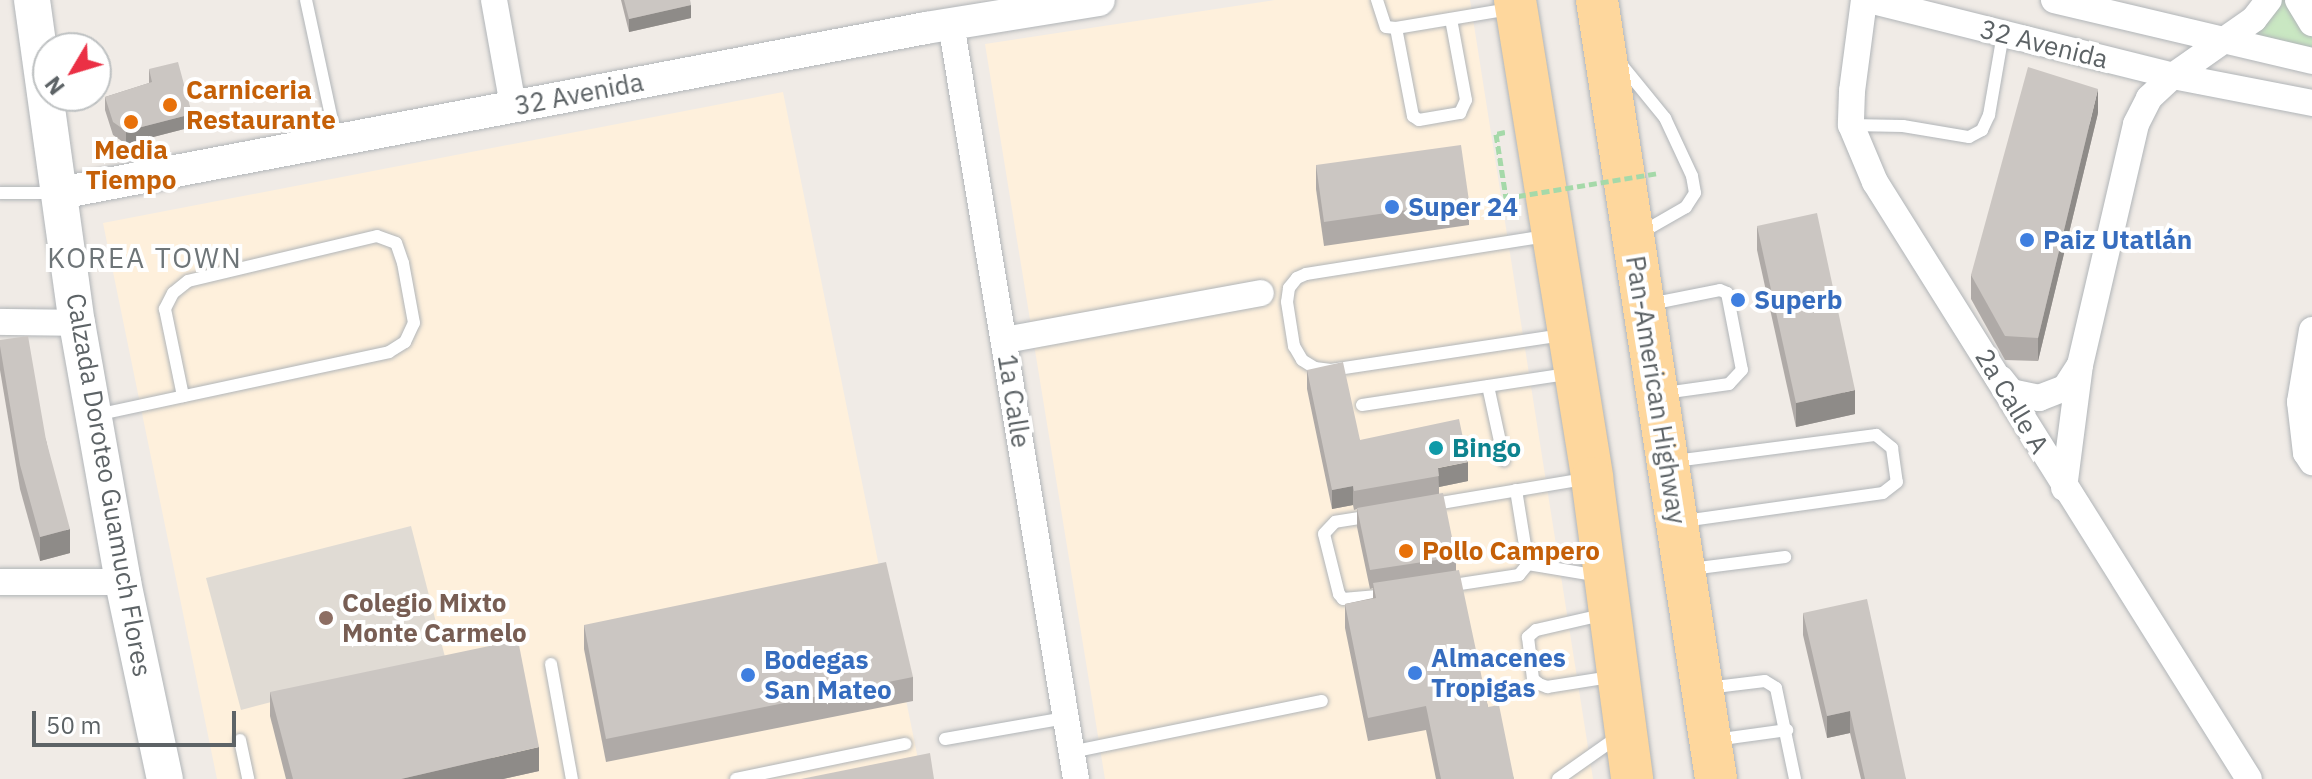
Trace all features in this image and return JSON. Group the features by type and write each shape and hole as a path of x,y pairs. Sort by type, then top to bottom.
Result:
{"highway":[{"name":"Pan-American Highway","path":"1597,0 1713,760"},
{"path":"1516,4 1592,478 1632,779"}],"main road":[{"name":"Calzada Doroteo Guamuch Flores","path":"32,0 77,323 123,582 165,779"}],"street":[{"path":"494,0 513,106"},
{"name":"32 Avenida","path":"60,193 951,24 1099,0"},
{"name":"32 Avenida","path":"1866,0 2173,76 2312,103"},
{"name":"2a Calle A","path":"1866,0 1852,91 1851,125 1875,182 2249,779"},
{"name":"32 Avenida","path":"2054,0 2220,42 2312,61"},
{"path":"2064,488 2080,365 2136,124 2149,98 2173,76 2254,19 2269,0"},
{"path":"2298,0 2312,23"},
{"name":"1a Calle","path":"951,24 1076,779"},
{"path":"1005,340 1261,293"},
{"path":"0,322 77,323"},
{"path":"2312,330 2300,402 2306,453 2312,462"},
{"path":"1993,370 2011,392 2039,398 2065,388 2080,365"},
{"path":"0,582 123,582"}],"lane":[{"path":"306,0 336,139"},
{"path":"1377,0 1386,27 1396,28 1516,4"},
{"path":"1396,28 1413,116 1419,120 1460,113 1466,100 1451,19"},
{"path":"1851,125 1903,126 1969,137 1982,130 1989,115 2003,34"},
{"path":"1603,42 1665,118 1692,176 1695,193 1686,207 1633,238"},
{"path":"0,193 60,193"},
{"path":"1553,235 1297,278 1289,288 1287,302 1294,346 1302,360 1315,368 1331,370 1572,353"},
{"path":"93,416 389,352 405,342 414,323 403,263 396,243 377,236 188,281 173,293 165,309 183,396"},
{"path":"1643,305 1720,290 1727,293 1742,370 1729,384 1657,394"},
{"path":"1362,405 1488,386 1572,353"},
{"path":"1488,386 1504,460"},
{"path":"1668,461 1876,435 1892,448 1897,482 1883,493 1676,522"},
{"path":"1410,509 1592,478"},
{"path":"1437,588 1519,575 1528,564 1516,490"},
{"path":"1380,514 1335,522 1327,528 1324,534 1339,594 1350,601 1408,592"},
{"path":"1683,569 1785,557"},
{"path":"1528,564 1608,595"},
{"path":"1608,595 1530,633 1533,679 1547,687 1618,676"},
{"path":"551,664 572,779"},
{"path":"1702,689 1765,681 1776,688 1795,779"},
{"path":"1071,752 1322,701"},
{"path":"945,739 1065,718"},
{"path":"1713,760 1787,730"},
{"path":"1558,779 1625,732"},
{"path":"240,740 248,779"},
{"path":"736,779 905,744"}],"path":[{"path":"1496,134 1506,198 1658,173"}],"shaded area":[{"path":"1275,0 1470,0 1593,779 1105,779 985,44"},
{"path":"783,92 922,779 217,779 103,223"},
{"name":"Colegio Mixto Monte Carmelo","path":"411,526 445,657 241,710 206,578"}],"green space":[{"path":"2278,0 2293,0 2312,32 2312,55 2238,40"}],"building":[{"path":"624,0 690,0 691,5 629,19"},
{"path":"178,62 192,114 126,131 113,122 110,112 112,95 152,82 149,69"},
{"name":"Paiz Utatlán","path":"2028,67 2098,89 2038,338 2005,336 1971,275"},
{"path":"1461,145 1469,201 1324,222 1316,165"},
{"path":"1817,213 1855,390 1796,403 1757,226"},
{"path":"28,336 46,440 70,529 40,537 20,465 0,346 0,340"},
{"name":"Bingo","path":"1343,362 1360,440 1459,419 1468,462 1438,468 1439,476 1354,491 1353,486 1332,490 1307,370"},
{"name":"Pollo Campero","path":"1443,493 1456,557 1370,570 1357,508"},
{"name":"Bodegas San Mateo","path":"886,562 913,677 606,739 584,625"},
{"path":"1459,570 1488,707 1499,705 1514,779 1441,779 1426,706 1368,718 1345,604 1376,598 1373,583"},
{"path":"1867,599 1906,779 1865,779 1850,711 1827,716 1803,613"},
{"path":"518,640 539,747 401,779 293,779 270,692"},
{"path":"930,753 934,779 801,779"}],"place":[{"name":"Carniceria Restaurante","path":"170,105"},
{"name":"Media Tiempo","path":"131,122"},
{"name":"Super 24","path":"1392,207"},
{"name":"Paiz Utatlán","path":"2027,240"},
{"name":"Superb","path":"1738,300"},
{"name":"Bingo","path":"1436,448"},
{"name":"Pollo Campero","path":"1406,551"},
{"name":"Colegio Mixto Monte Carmelo","path":"326,618"},
{"name":"Almacenes Tropigas","path":"1415,673"},
{"name":"Bodegas San Mateo","path":"748,675"}],"district":[{"name":"KOREA TOWN","path":"145,258"}]}
